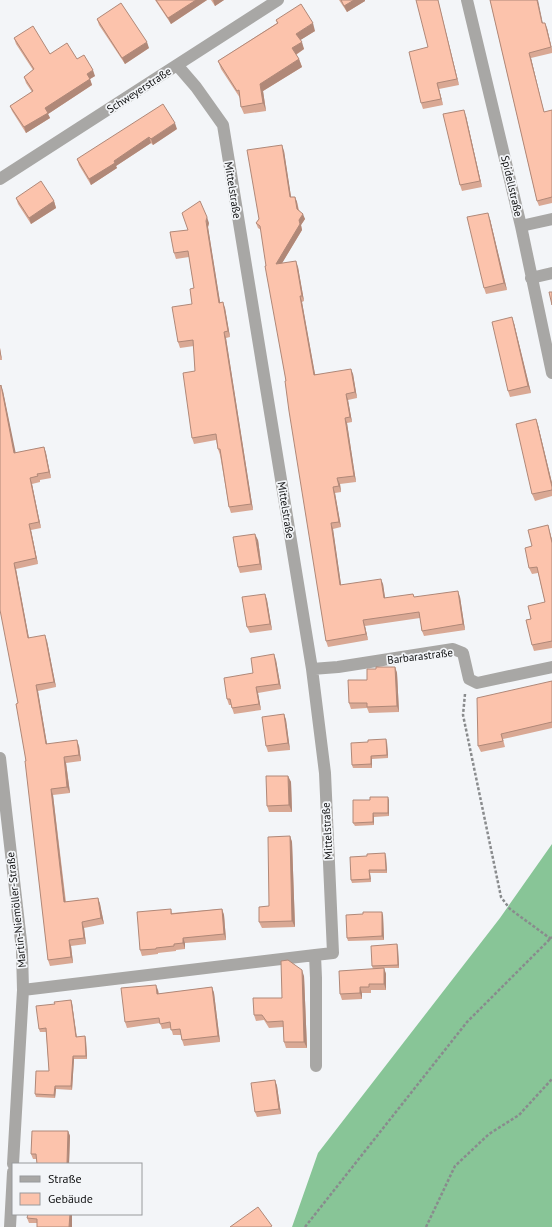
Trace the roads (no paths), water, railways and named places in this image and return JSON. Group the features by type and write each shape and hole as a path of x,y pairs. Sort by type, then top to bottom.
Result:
{"street":[{"name":"Schweyerstraße","path":"0,179 278,0"},
{"name":"Spidellstraße","path":"468,0 521,226 552,373"},
{"name":"Mittelstraße","path":"23,990 333,953 325,773 312,669 223,125 178,65"},
{"path":"521,226 552,219"},
{"path":"531,278 552,273"},
{"name":"Barbarastraße","path":"312,669 338,667 453,649 463,653 469,679 477,683 552,667"},
{"name":"Martin-Niemöller-Straße","path":"0,758 22,950 23,990 14,1163"},
{"path":"315,955 316,1066"},
{"path":"10,1227 12,1190"}]}
